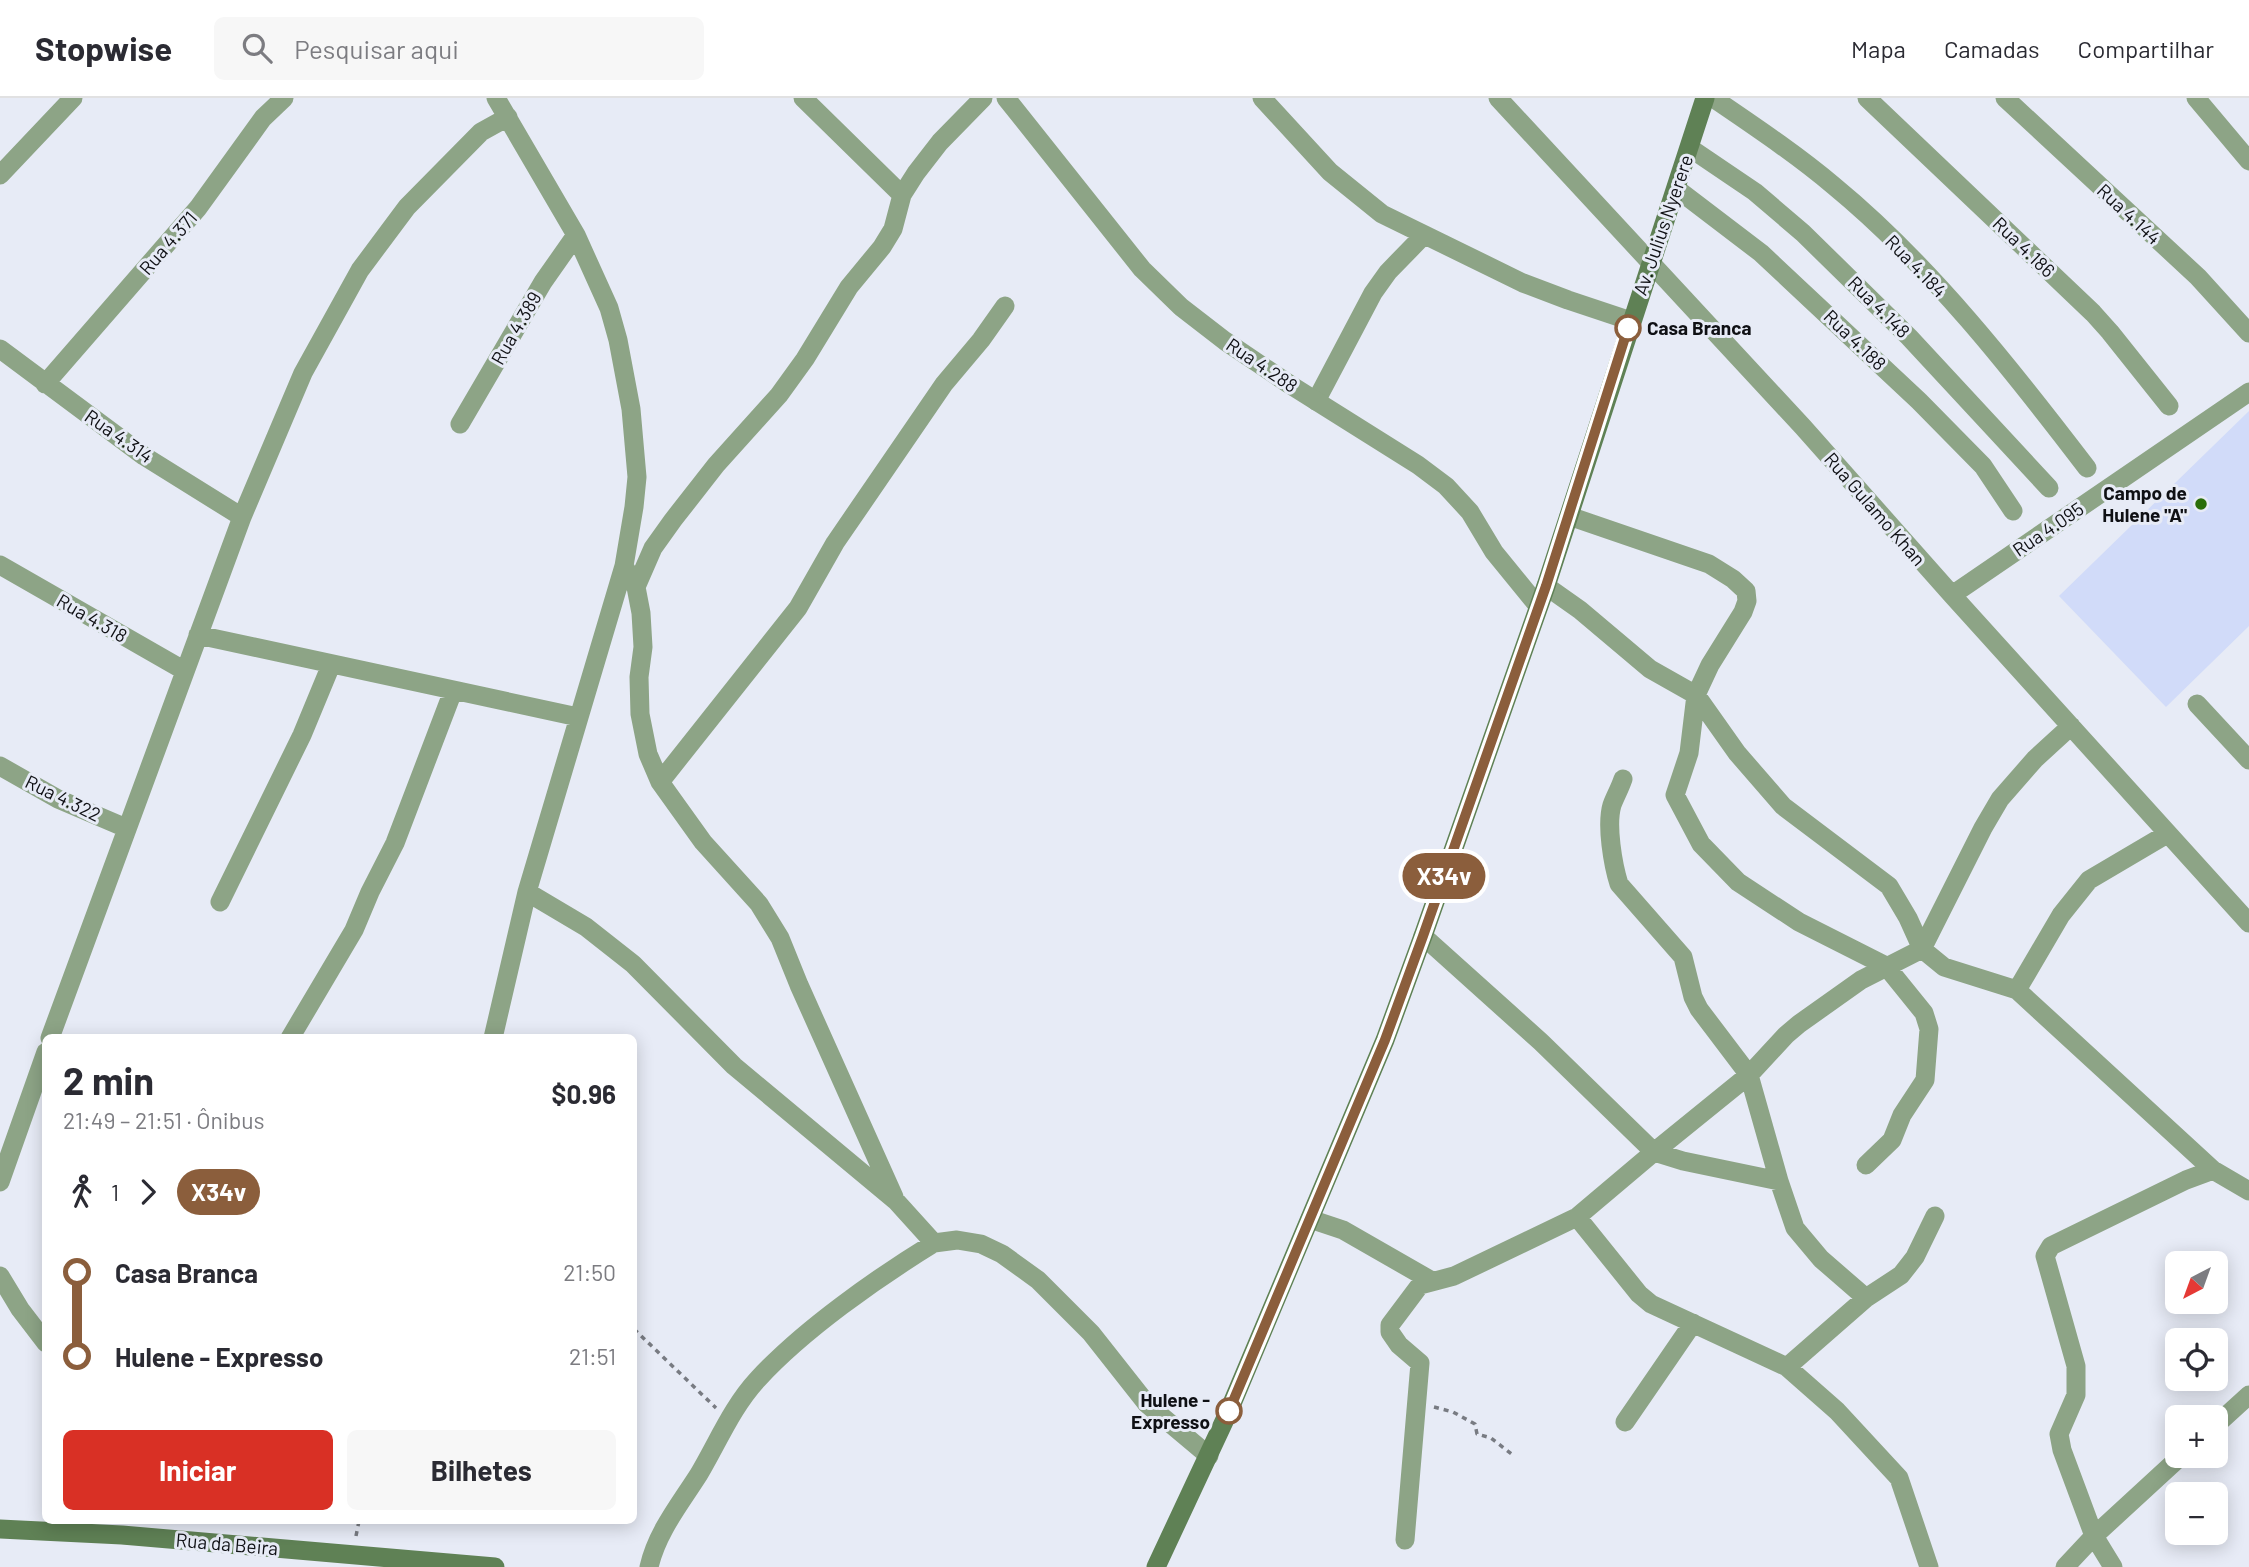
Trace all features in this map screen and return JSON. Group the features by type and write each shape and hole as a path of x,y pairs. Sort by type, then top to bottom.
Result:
{"main road":[{"name":"Av. Julius Nyerere","path":"1156,1567 1228,1413 1385,1040 1546,586 1705,98"},
{"name":"Rua da Beira","path":"0,1529 121,1528 495,1567"},
{"path":"1147,1567 1172,1534"}],"street":[{"path":"0,175 73,98"},
{"name":"Rua 4.371","path":"45,384 198,208 263,118 284,98"},
{"path":"494,1034 527,892 625,566 637,477 631,409 618,340 608,308 576,235 496,98"},
{"path":"803,98 902,195"},
{"path":"636,587 653,548 673,520 716,465 779,395 805,359 849,287 882,247 893,229 902,195 940,142 983,98"},
{"name":"Rua 4.288","path":"1006,98 1142,269 1181,307 1226,341 1418,465 1446,486 1470,512 1494,552 1538,606"},
{"path":"1262,98 1330,172 1382,214 1534,287 1631,321"},
{"name":"Rua Gulamo Khan","path":"1498,98 1803,427 2249,923"},
{"name":"Rua 4.184","path":"1713,98 1836,187 1888,236 1959,312 2088,468"},
{"name":"Rua 4.186","path":"1867,98 2093,313 2169,407"},
{"name":"Rua 4.144","path":"2005,98 2198,277 2249,333"},
{"path":"2196,98 2249,161"},
{"path":"51,1034 242,517 303,373 360,270 407,207 481,132 508,117"},
{"name":"Rua 4.148","path":"1690,148 1755,192 1796,226 1909,337 2049,488"},
{"name":"Rua 4.188","path":"1677,189 1771,262 1935,416 1983,466 2013,511"},
{"name":"Rua 4.389","path":"460,424 543,282 576,235"},
{"path":"1316,401 1373,293 1388,272 1423,236"},
{"path":"660,782 798,608 835,543 944,384 1005,306"},
{"name":"Rua 4.314","path":"0,349 144,456 242,517"},
{"name":"Rua 4.095","path":"1952,595 2249,391"},
{"path":"1569,516 1709,564 1746,591 1747,601 1743,612 1710,665 1696,695 1689,754 1675,795 1701,844 1738,883 1799,922 1886,966 1928,1021 1926,1075 1922,1086 1902,1115 1892,1140 1866,1165"},
{"name":"Rua 4.318","path":"0,565 185,671"},
{"path":"625,566 636,587 641,613 643,647 639,677 640,714 648,754 660,782 703,842 759,904 780,938 896,1201"},
{"path":"1546,586 1580,610 1650,669 1696,695 1737,752 1783,806 1889,886 1922,949 1944,967 2017,990 2213,1170 2249,1191"},
{"path":"198,635 578,717"},
{"path":"220,902 302,736 331,665"},
{"path":"292,1034 354,930 395,843 453,691"},
{"path":"2197,704 2249,760"},
{"path":"1405,1540 1420,1363 1393,1339 1390,1325 1420,1285 1454,1276 1577,1217 1749,1075 1799,1024 1861,980 1922,949 2000,799 2035,759 2071,726"},
{"name":"Rua 4.322","path":"0,766 58,799 126,828"},
{"path":"1623,779 1609,820 1619,884 1683,957 1689,971 1693,997 1699,1009 1749,1075 1795,1228 1821,1259 1866,1298"},
{"path":"2017,990 2061,915 2089,880 2096,873 2167,834"},
{"path":"527,892 586,926 633,964 734,1066 896,1201 934,1243"},
{"path":"1423,936 1541,1042 1654,1152 1683,1161 1779,1181"},
{"path":"0,1182 42,1063"},
{"path":"2113,1567 2094,1536 2062,1450 2059,1434 2076,1395 2076,1366 2045,1256 2051,1246 2186,1180 2213,1170"},
{"path":"1787,1367 1866,1298 1900,1275 1915,1257 1935,1216"},
{"path":"1577,1217 1639,1294 1651,1304 1787,1367 1837,1411 1899,1478 1929,1567"},
{"path":"1310,1219 1343,1230 1432,1281"},
{"path":"649,1567 659,1537 699,1473 728,1419 757,1380 808,1334 897,1266 934,1243 957,1240 981,1244 1002,1254 1038,1280 1091,1334 1147,1404 1209,1456"},
{"path":"0,1276 20,1310 42,1338"},
{"path":"1625,1422 1693,1323"},
{"path":"2228,1414 2249,1395"},
{"path":"2065,1567 2094,1536 2168,1468"}],"path":[{"path":"637,1332 728,1419"},
{"path":"1416,1401 1454,1412 1475,1424 1477,1434 1491,1438 1514,1456"}],"shaded area":[{"name":"Campo de Hulene \"A\"","path":"2249,411 2249,626 2166,707 2059,596"}],"bus line":[{"name":"X34v","path":"1229,1411 1385,1040 1546,586 1628,328"}],"place":[{"name":"Casa Branca","path":"1628,328"},
{"name":"Campo de Hulene \"A\"","path":"2201,504"},
{"name":"Hulene - Expresso","path":"1229,1411"}]}
